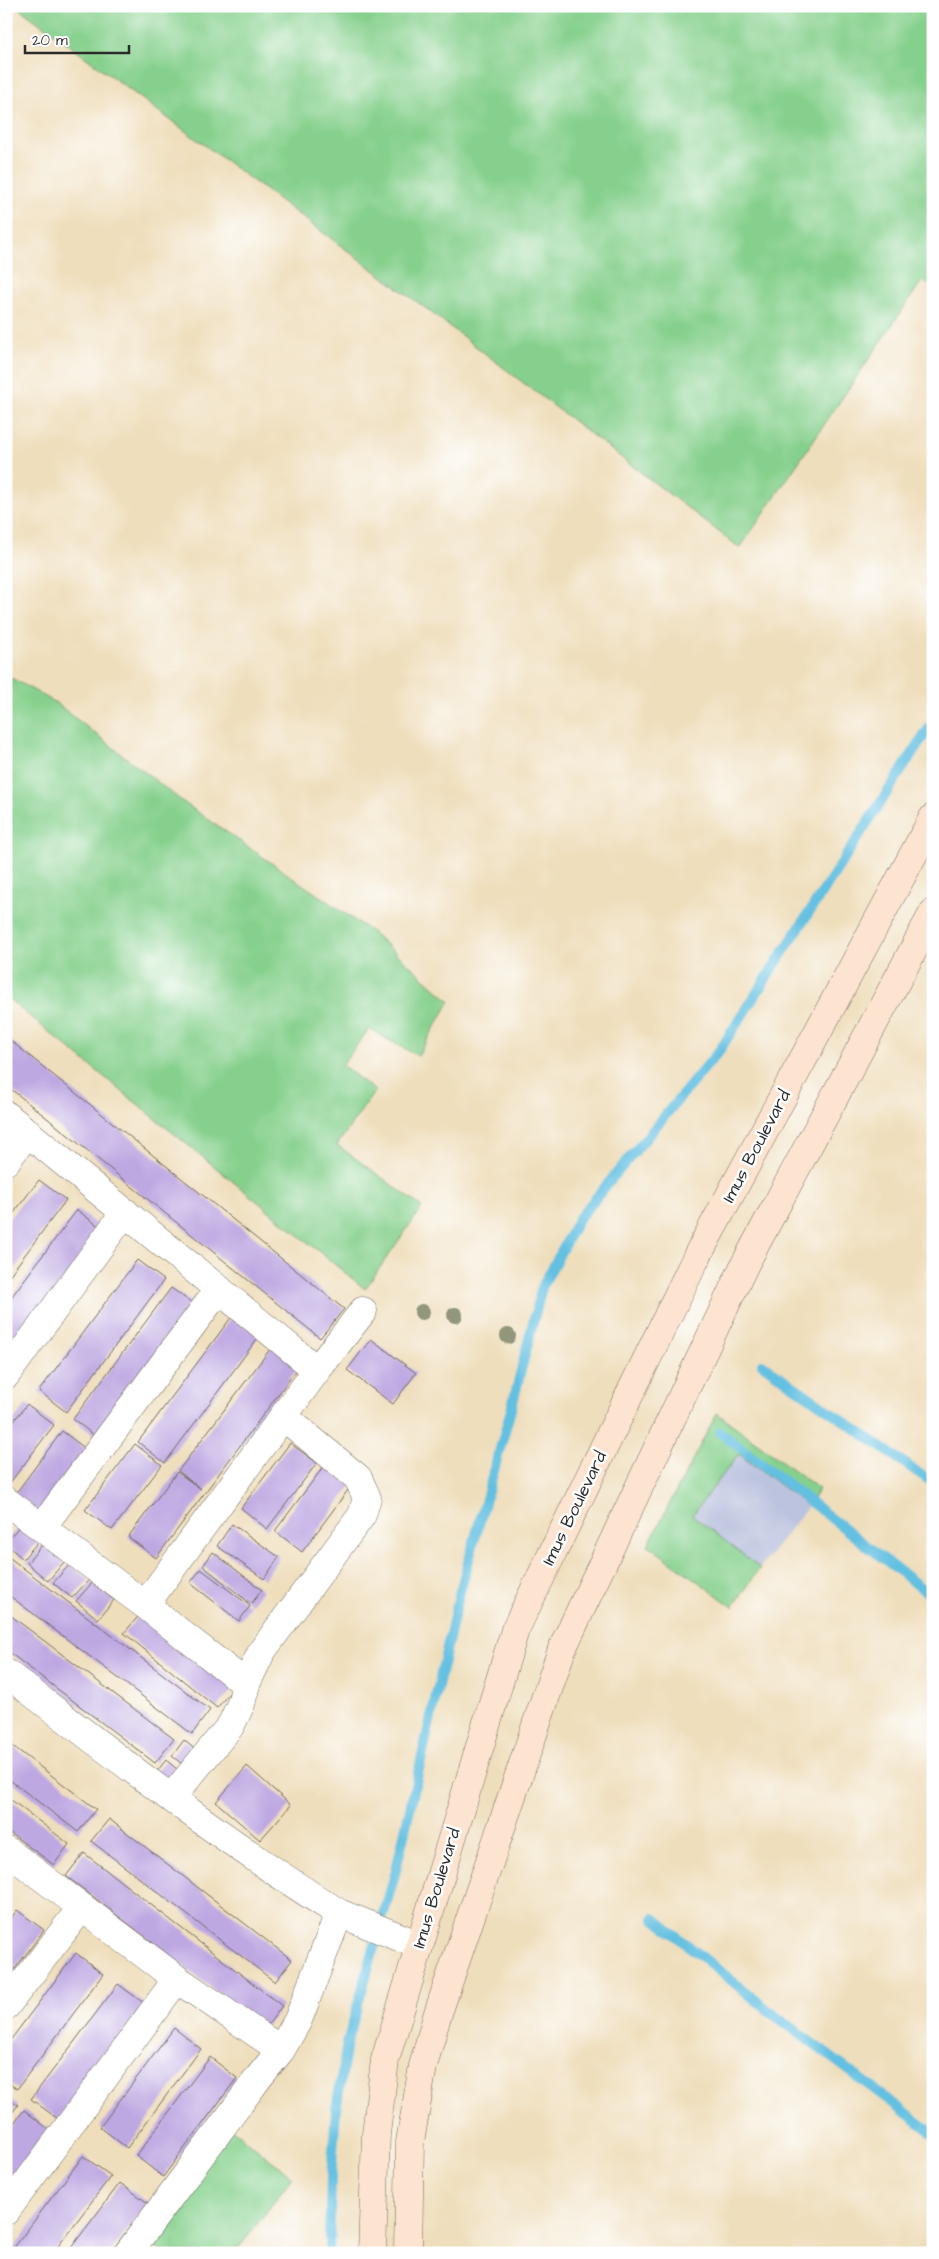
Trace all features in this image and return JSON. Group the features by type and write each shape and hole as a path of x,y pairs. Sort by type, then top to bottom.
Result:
{"main road":[{"name":"Imus Boulevard","path":"372,2253 376,2134 385,2060 408,1941 515,1630 696,1258 933,818"},
{"path":"408,2253 410,2142 423,2066 437,2016 562,1649 745,1264 933,913"}],"street":[{"path":"6,1115 317,1370"},
{"path":"6,1161 28,1132"},
{"path":"6,1374 125,1212"},
{"path":"42,1527 219,1288"},
{"path":"146,1605 317,1370 363,1311"},
{"path":"171,1798 231,1725 241,1704 246,1684 262,1651 362,1515 367,1498 358,1478 284,1417"},
{"path":"6,1501 146,1605 246,1684"},
{"path":"6,1673 171,1798 300,1889 339,1913 408,1941"},
{"path":"6,1850 177,1979 281,2050"},
{"path":"6,2006 82,1907"},
{"path":"128,2253 259,2076 281,2050 298,2020 339,1913"},
{"path":"6,2211 177,1979"}],"shaded area":[{"path":"739,1454 808,1506 760,1568 692,1516"}],"green space":[{"path":"16,6 933,6 933,287 922,281 740,548 428,310"},
{"path":"6,675 56,703 183,802 373,933 450,1001 418,1056 369,1029 342,1065 375,1091 337,1145 422,1207 365,1289 6,997"},
{"path":"717,1413 819,1489 808,1506 739,1454 692,1515 760,1568 733,1607 648,1545"},
{"path":"231,2129 293,2177 235,2253 162,2253 146,2241"}],"building":[{"path":"6,1037 344,1309 320,1338 6,1085"},
{"path":"39,1180 66,1200 6,1280 6,1223"},
{"path":"77,1210 104,1230 6,1360 6,1304"},
{"path":"137,1260 164,1280 66,1412 39,1391"},
{"path":"171,1288 199,1308 100,1440 73,1419"},
{"path":"236,1311 263,1331 165,1463 138,1442"},
{"path":"371,1339 416,1373 393,1404 347,1370"},
{"path":"277,1340 304,1360 156,1558 128,1537 177,1472 201,1489 178,1471"},
{"path":"27,1404 54,1425 6,1488 6,1431"},
{"path":"62,1431 90,1452 40,1517 13,1497"},
{"path":"290,1443 317,1463 267,1529 241,1508"},
{"path":"135,1444 162,1465 112,1530 85,1510"},
{"path":"324,1466 351,1486 302,1552 275,1531"},
{"path":"232,1524 279,1557 264,1579 217,1546"},
{"path":"20,1526 38,1542 23,1559 6,1544 6,1541"},
{"path":"42,1545 64,1562 48,1581 27,1563"},
{"path":"213,1552 262,1590 251,1604 203,1566"},
{"path":"6,1555 210,1710 192,1734 6,1593"},
{"path":"70,1564 89,1580 72,1598 53,1583"},
{"path":"201,1569 250,1606 239,1621 190,1583"},
{"path":"92,1583 114,1600 98,1619 76,1601"},
{"path":"6,1612 174,1739 155,1763 6,1650"},
{"path":"142,1612 235,1686 217,1708 124,1633"},
{"path":"184,1740 199,1753 187,1768 172,1756"},
{"path":"6,1741 96,1809 78,1832 6,1777"},
{"path":"166,1760 183,1774 170,1789 154,1775"},
{"path":"247,1766 291,1805 260,1840 216,1802"},
{"path":"6,1796 69,1844 54,1865 6,1830"},
{"path":"109,1819 292,1960 275,1982 91,1841"},
{"path":"84,1853 282,2006 265,2029 66,1876"},
{"path":"17,1910 44,1930 6,1981 6,1925"},
{"path":"76,1953 103,1974 17,2089 6,2081 6,2046"},
{"path":"118,1984 145,2004 58,2119 31,2099"},
{"path":"174,2028 201,2049 127,2148 100,2127"},
{"path":"210,2057 237,2078 163,2177 136,2156"},
{"path":"6,2096 18,2105 6,2121"},
{"path":"24,2110 51,2131 6,2190 6,2133"},
{"path":"83,2156 111,2176 53,2253 10,2253"},
{"path":"120,2183 148,2203 111,2252 67,2253"}],"waterway":[{"path":"329,2253 331,2178 336,2110 347,2043 395,1874 459,1595 512,1406 542,1287 579,1218 719,1051 933,722"},
{"path":"762,1364 933,1483"},
{"path":"720,1432 933,1597"},
{"path":"654,1918 773,2014 933,2133"}]}
